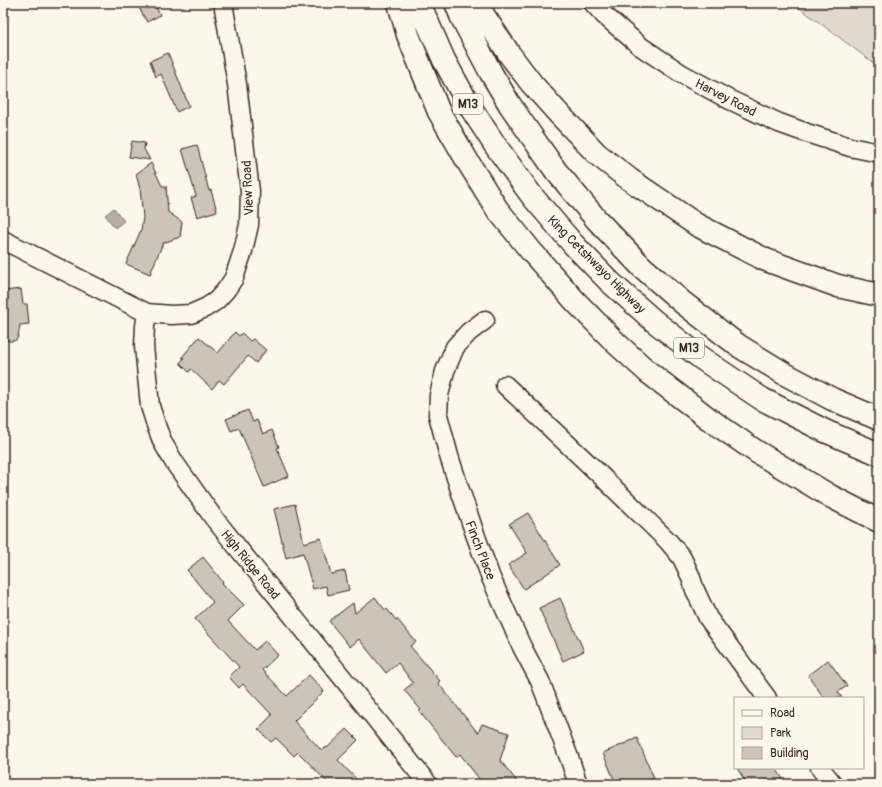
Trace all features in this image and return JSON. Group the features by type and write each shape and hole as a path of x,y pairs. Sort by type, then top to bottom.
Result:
{"highway":[{"path":"399,3 408,34 439,112 468,162 497,209 531,251 575,301 617,344 643,367 709,419 757,452 830,496 879,521"},
{"name":"King Cetshwayo Highway","path":"419,3 444,60 467,102 495,145 532,196 610,282 654,321 701,358 762,399 825,431 879,454"},
{"name":"M13","path":"456,3 462,18 491,73 510,105 556,171 597,220 641,266 682,302 739,346 785,374 832,399 879,419"},
{"path":"477,3 510,55 532,84 597,154 629,179 697,225 766,260 838,286 879,295"}],"street":[{"name":"View Road","path":"3,240 147,313 171,315 191,314 206,308 216,301 234,278 243,251 249,225 250,191 237,84 223,3"},
{"name":"Harvey Road","path":"593,3 604,15 640,46 682,74 728,99 779,123 850,147 879,152"},
{"name":"High Ridge Road","path":"147,313 144,326 144,346 150,406 163,443 174,462 213,517 428,784"},
{"name":"Finch Place","path":"485,320 469,332 455,347 445,371 439,395 438,415 459,487 491,578 522,647 540,680 578,784"},
{"path":"505,385 668,541 682,558 708,618 766,697"},
{"path":"821,769 833,784"}],"green space":[{"path":"793,3 879,3 879,67"}],"shaded area":[{"path":"114,208 124,221 115,228 105,215"}],"building":[{"path":"148,3 154,3 160,15 147,22 139,8"},
{"path":"168,53 189,106 177,112 161,74 156,77 150,61"},
{"path":"132,141 145,143 144,149 150,160 129,157"},
{"path":"197,145 209,191 211,190 217,211 197,217 191,198 196,196 182,149"},
{"path":"151,163 162,186 166,186 168,212 182,222 180,237 163,243 150,274 126,264 141,230 143,217 140,189 136,174"},
{"path":"21,289 23,304 27,304 29,324 20,325 16,340 8,341 3,332 3,306 5,306 4,291"},
{"path":"235,332 239,336 242,333 250,341 253,339 266,350 256,363 248,356 224,384 219,380 212,389 191,369 189,372 180,363 184,358 182,357 199,337 218,353"},
{"path":"248,410 253,422 257,420 263,434 272,430 279,447 277,448 289,476 264,487 239,428 231,431 226,419"},
{"path":"295,504 304,543 321,538 331,574 345,571 349,590 328,595 326,586 313,589 303,553 286,558 274,509"},
{"path":"528,513 560,565 524,589 508,565 527,553 509,524"},
{"path":"203,557 223,582 222,583 244,605 228,621 255,650 265,641 278,655 262,670 287,696 309,675 324,691 294,721 322,751 347,729 358,740 338,760 361,784 329,784 298,752 294,756 276,738 271,742 258,729 272,715 243,684 239,688 229,677 239,667 195,619 213,602 187,570"},
{"path":"375,597 385,610 387,609 396,620 397,619 416,642 410,646 440,681 438,683 478,733 482,724 509,733 500,760 519,784 483,784 460,754 456,757 404,690 413,683 398,663 386,673 359,639 350,647 329,621 353,603 355,613"},
{"path":"560,598 584,651 563,661 539,608"},
{"path":"828,660 847,686 838,692 841,697 823,697 808,675"},
{"path":"637,738 654,778 641,784 616,784 603,753"},
{"path":"738,769 777,769 786,784 747,784"}]}
